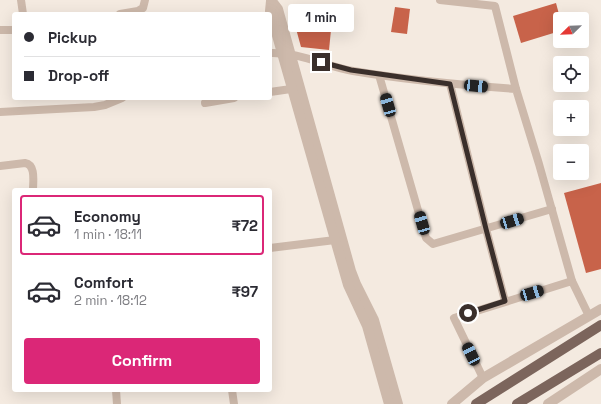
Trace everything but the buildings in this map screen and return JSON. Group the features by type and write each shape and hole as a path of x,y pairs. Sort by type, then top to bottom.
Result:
{"main road":[{"path":"476,404 601,325"},
{"path":"517,404 601,353"}],"street":[{"path":"21,0 23,12"},
{"path":"132,12 143,8 145,0"},
{"path":"440,0 494,3 516,89 572,281 589,316"},
{"path":"271,1 278,9 291,89 348,285 367,326 389,404"},
{"path":"0,30 12,30"},
{"path":"272,52 286,53 351,70 379,75 450,84 516,89"},
{"path":"286,53 356,284 374,320 398,404"},
{"path":"379,75 426,238 434,244 552,209"},
{"path":"450,84 505,301"},
{"path":"272,92 291,89"},
{"path":"0,112 105,106 118,100"},
{"path":"205,103 222,100"},
{"path":"0,166 25,163 29,164 32,168 33,188"},
{"path":"272,248 335,240"},
{"path":"483,378 454,318 572,281"},
{"path":"452,404 483,378 601,309"},
{"path":"548,404 601,369"},
{"path":"116,392 117,404"},
{"path":"232,392 234,404"}],"route":[{"path":"321,62 351,70 379,75 450,84 505,301 468,313"}]}
